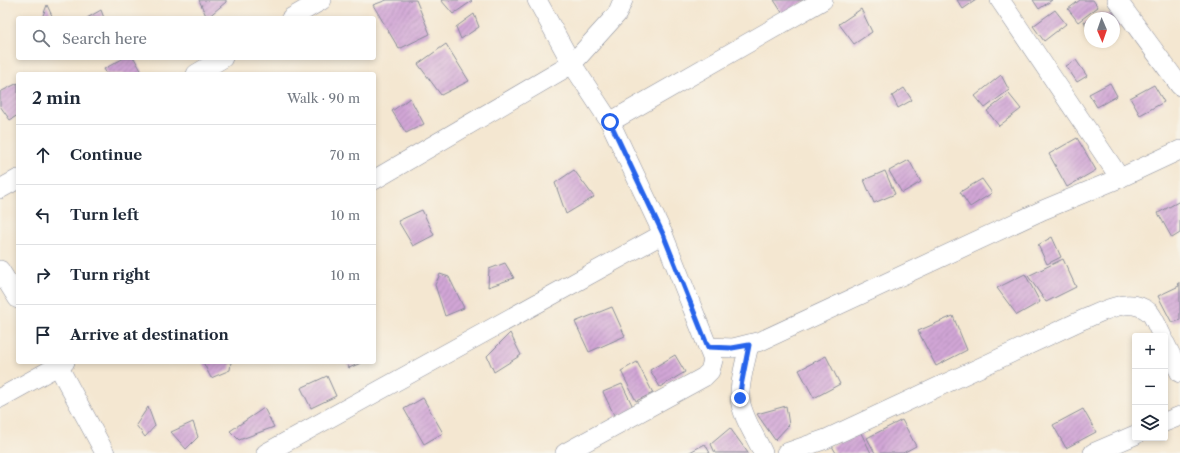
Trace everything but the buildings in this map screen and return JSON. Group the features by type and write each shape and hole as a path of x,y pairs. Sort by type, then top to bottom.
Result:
{"street":[{"path":"294,16 322,0"},
{"path":"537,0 572,64 610,122 663,234 713,360 710,372 704,377 565,453"},
{"path":"376,179 572,64 617,14 623,0"},
{"path":"610,122 823,0"},
{"path":"1000,0 1120,178"},
{"path":"1117,0 1180,86"},
{"path":"199,72 220,60"},
{"path":"708,347 732,348 762,341 1043,210 1120,178 1180,150"},
{"path":"0,190 16,180"},
{"path":"266,453 663,234"},
{"path":"0,270 16,296"},
{"path":"786,453 829,446 1082,320 1114,306 1133,304 1150,312 1160,333"},
{"path":"749,345 740,398 744,412 763,453"},
{"path":"1168,349 1180,373"},
{"path":"0,398 57,364"},
{"path":"59,364 92,445 105,453"},
{"path":"1168,421 1180,416"},
{"path":"1093,453 1132,436"}],"route":[{"path":"610,122 663,234 708,347 732,348 749,345 740,398"}]}
